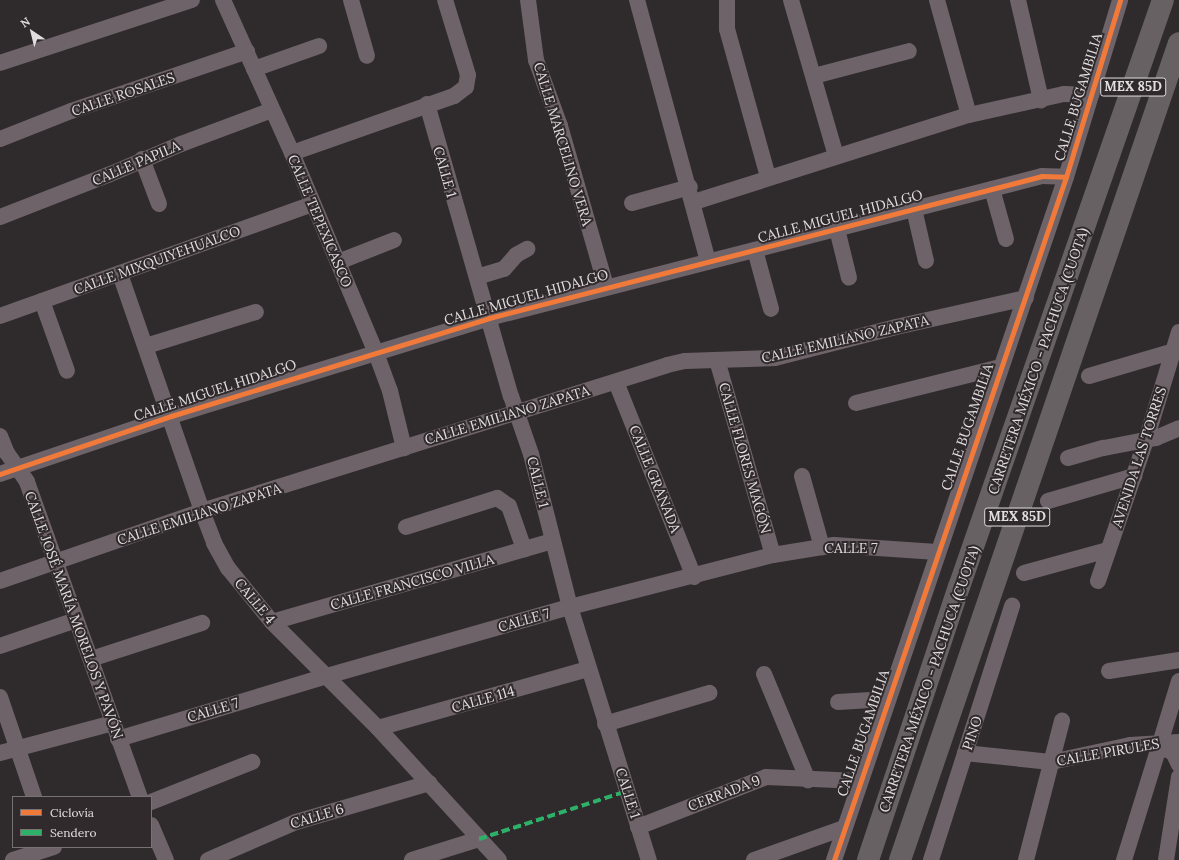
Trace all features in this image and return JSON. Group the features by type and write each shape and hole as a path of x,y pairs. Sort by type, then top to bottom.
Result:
{"highway":[{"name":"CARRETERA MÉXICO - PACHUCA (CUOTA)","path":"868,860 959,587 1163,0"},
{"name":"MEX 85D","path":"900,860 1179,43"}],"street":[{"path":"0,63 192,0"},
{"name":"CALLE TEPEXICASCO","path":"223,0 292,152 376,353 390,391 404,448"},
{"path":"351,0 368,56"},
{"path":"292,152 427,104 454,96 466,87 468,75 445,0"},
{"name":"CALLE MARCELINO VERA","path":"528,0 536,60 560,126 606,286"},
{"path":"637,0 692,194 708,262"},
{"path":"727,0 727,29 768,177"},
{"path":"937,0 969,115"},
{"path":"1018,0 1041,100"},
{"name":"CALLE BUGAMBILIA","path":"834,860 1000,367 1026,298 1066,177 1120,0"},
{"path":"794,1 836,156"},
{"path":"254,69 319,46"},
{"name":"CALLE ROSALES","path":"0,139 71,111 247,51"},
{"path":"814,76 909,51"},
{"path":"632,203 692,194 768,177 969,115 1072,93 1091,95"},
{"name":"CALLE 1","path":"427,104 516,411 531,454 552,541 588,669 649,860"},
{"name":"CALLE PAPILA","path":"0,217 108,175 142,159 272,110"},
{"path":"142,159 159,204"},
{"name":"CALLE MIGUEL HIDALGO","path":"0,474 171,416 489,318 606,286 708,262 1042,176 1066,177"},
{"path":"992,189 1006,239"},
{"name":"CALLE MIXQUIYEHUALCO","path":"0,316 313,204"},
{"path":"914,209 926,261"},
{"path":"837,229 849,278"},
{"path":"338,262 394,240"},
{"path":"477,277 504,269 516,254 527,249"},
{"path":"755,250 771,309"},
{"name":"CALLE 4","path":"120,274 171,416 202,511 221,558 272,622 378,728 499,860"},
{"name":"CALLE EMILIANO ZAPATA","path":"0,581 202,511 404,448 516,411 685,361 775,358 896,327 1026,298"},
{"path":"42,301 67,371"},
{"path":"146,346 256,312"},
{"name":"AVENIDA LAS TORRES","path":"1098,581 1146,440 1179,332"},
{"path":"1089,376 1174,351"},
{"name":"CALLE FLORES MAGÓN","path":"716,360 773,555"},
{"path":"856,403 1000,367"},
{"name":"CALLE GRANADA","path":"616,382 694,577"},
{"path":"1068,458 1146,440 1179,428"},
{"name":"CALLE JOSÉ MARÍA MORELOS Y PAVÓN","path":"0,436 17,468 27,482 112,723 140,796"},
{"path":"802,476 822,547"},
{"path":"1048,501 1134,476"},
{"path":"406,527 497,498 509,506 524,550"},
{"name":"CALLE FRANCISCO VILLA","path":"272,622 552,541"},
{"name":"CALLE 7","path":"118,739 327,676 570,607 694,577 773,555 822,547 854,545 937,552"},
{"path":"1024,573 1108,550"},
{"name":"PINO","path":"930,860 1012,606"},
{"path":"0,646 76,620"},
{"path":"90,659 202,623"},
{"path":"1109,671 1160,661 1179,660"},
{"name":"CALLE 114","path":"378,728 588,669"},
{"path":"764,674 808,780"},
{"path":"1124,860 1179,681"},
{"path":"605,724 709,693"},
{"path":"0,697 34,796"},
{"path":"838,702 887,699"},
{"path":"1026,860 1062,721"},
{"path":"0,753 112,723"},
{"name":"CALLE PIRULES","path":"965,752 1051,762 1130,745 1179,742"},
{"path":"1160,744 1173,752 1179,764"},
{"path":"152,802 252,762"},
{"name":"CERRADA 9","path":"638,826 766,777 808,780 860,781"},
{"path":"1166,860 1179,777"},
{"name":"CALLE 6","path":"208,860 296,822 429,783"},
{"path":"152,826 166,860"},
{"path":"754,860 844,828"},
{"path":"412,860 479,839"},
{"path":"13,860 51,848"}],"marked path":[{"path":"479,839 627,791"}],"cycle path":[{"path":"834,860 1066,177 1120,0"},
{"path":"0,474 171,416 489,318 1042,176 1066,177"}]}
